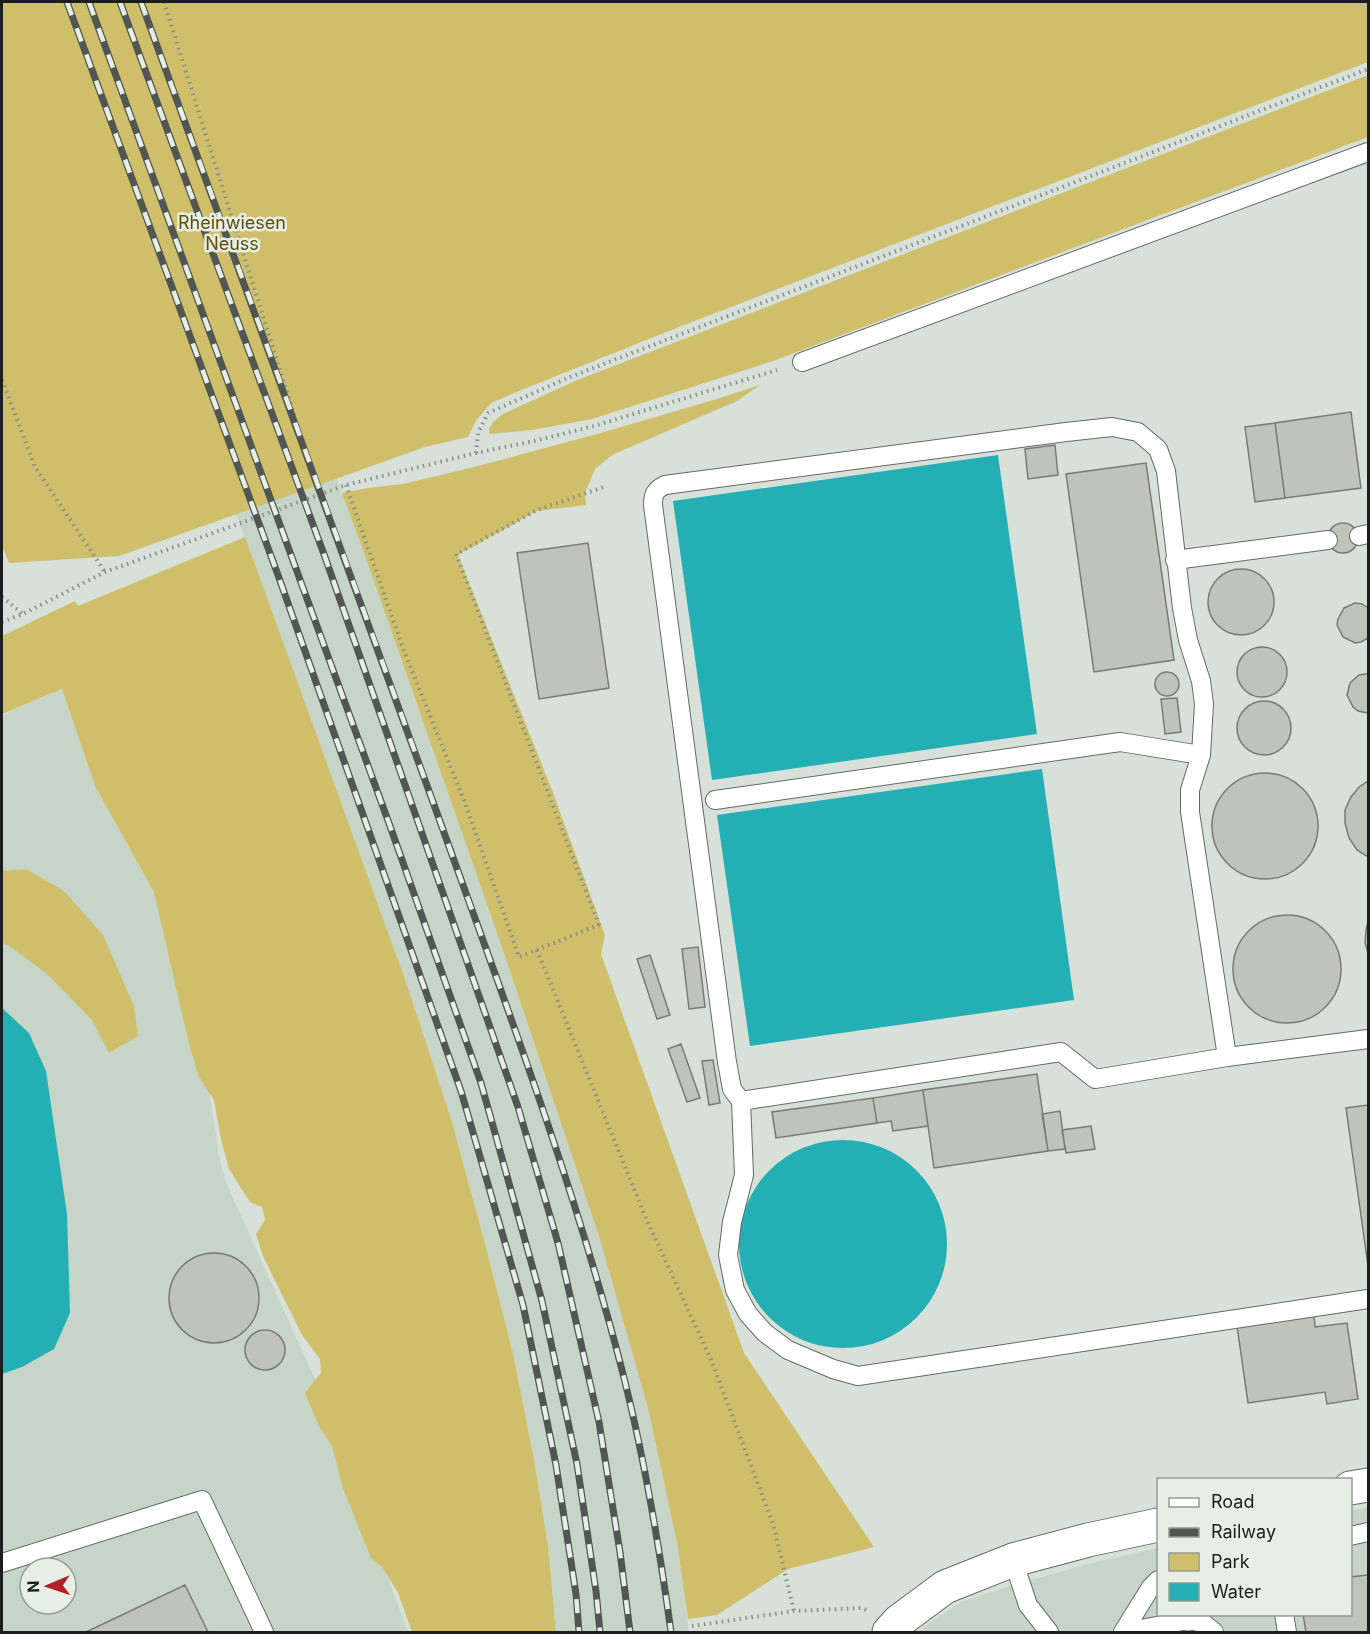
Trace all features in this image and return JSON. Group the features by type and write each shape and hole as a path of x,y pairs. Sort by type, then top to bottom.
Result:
{"street":[{"path":"1352,1488 1368,1485"},
{"path":"894,1627 945,1587 1013,1560 1088,1540 1157,1525"}],"lane":[{"path":"802,362 1368,152"},
{"path":"1227,1057 1190,812 1190,790 1201,755 1204,712 1201,681 1188,640 1182,608 1166,471 1158,449 1138,432 1112,427 665,485 657,489 652,505 725,1050 732,1089 741,1101 744,1175 732,1222 728,1255 735,1290 748,1314 765,1333 788,1350 833,1369 858,1376 1368,1299"},
{"path":"1175,560 1328,540"},
{"path":"715,800 1120,742 1201,755"},
{"path":"741,1101 1061,1052 1095,1079 1227,1057 1368,1039"},
{"path":"2,1563 202,1500 264,1632"},
{"path":"1352,1536 1368,1532"},
{"path":"1013,1560 1028,1605 1049,1632"},
{"path":"1124,1632 1157,1581"},
{"path":"1284,1616 1287,1632"},
{"path":"1124,1632 1188,1620 1203,1623 1214,1632"}],"path":[{"path":"164,2 319,494"},
{"path":"476,453 478,433 488,413 570,376 1368,69"},
{"path":"2,622 105,572 345,485 594,426 802,362"},
{"path":"2,380 35,467 105,572"},
{"path":"345,485 404,651 465,803 519,957 600,924 456,554 537,510 604,488"},
{"path":"2,597 22,614"},
{"path":"537,950 645,1216 716,1372 773,1524 794,1611"},
{"path":"692,1626 794,1611 861,1608 894,1627"}],"shaded area":[{"path":"50,2 161,2 361,544 504,953 600,1238 649,1412 677,1543 689,1632 556,1632 548,1546 513,1353 452,1122 407,985"},
{"path":"62,689 95,786 154,892 199,1021 219,1156 227,1185 315,1379 408,1632 2,1632 2,715"},
{"path":"1368,1507 1368,1632 918,1632 961,1602 1023,1582 1157,1548 1157,1616 1352,1616 1352,1511"}],"green space":[{"name":"Rheinwiesen Neuss","path":"2,2 1368,2 1368,62 529,387 491,403 476,421 468,437 425,447 119,556 9,563 2,545"},
{"path":"1368,75 1368,137 773,361 592,419 532,430 489,434 493,422 503,414 575,381"},
{"path":"760,385 737,401 612,455 595,469 585,493 586,505 537,511 458,555 552,790 605,935 601,954 744,1353 874,1547 788,1569 717,1615 688,1619 677,1543 649,1412 600,1239 504,953 342,493 403,484 478,466 597,434"},
{"path":"245,537 407,985 452,1122 513,1353 548,1546 556,1632 412,1632 398,1593 383,1568 371,1558 343,1488 332,1446 319,1426 305,1393 321,1373 320,1359 302,1335 263,1256 256,1234 265,1220 262,1207 250,1202 229,1169 214,1100 199,1077 189,1044 154,892 95,786 62,689 2,714 2,636 75,601 78,606"},
{"path":"26,869 64,891 103,935 134,1006 138,1036 109,1053 92,1020 46,973 2,943 2,871"}],"water":[{"path":"998,455 1037,734 712,780 673,501"},
{"path":"1042,769 1074,1000 750,1046 717,815"},
{"path":"2,1008 29,1033 46,1071 67,1214 70,1313 54,1349 22,1367 2,1374"},
{"path":"833,1140 853,1140 873,1144 892,1152 917,1170 930,1186 939,1204 947,1234 943,1274 939,1284 930,1302 917,1318 901,1331 873,1344 853,1348 833,1348 813,1344 794,1336 777,1325 762,1310 743,1274 739,1254 739,1234 743,1214 751,1195 762,1178 777,1163 813,1144"}],"building":[{"path":"1351,412 1361,488 1285,498 1275,423"},
{"path":"1275,423 1285,498 1255,502 1245,427"},
{"path":"1055,445 1058,475 1028,479 1025,449"},
{"path":"1146,463 1174,660 1094,672 1066,474"},
{"path":"1343,523 1354,527 1358,538 1354,549 1343,553 1332,549 1328,538 1332,527"},
{"path":"588,543 609,688 539,699 517,553"},
{"path":"1241,569 1254,572 1264,579 1271,589 1274,602 1271,615 1264,625 1254,632 1241,635 1228,632 1218,625 1211,615 1208,602 1211,589 1218,579 1228,572"},
{"path":"1355,603 1368,608 1368,638 1355,643 1343,637 1337,625 1344,608"},
{"path":"1257,647 1267,647 1280,654 1287,667 1287,677 1280,690 1267,697 1257,697 1248,693 1241,686 1237,677 1237,667 1241,658 1248,651"},
{"path":"1167,672 1172,673 1178,679 1178,689 1172,695 1167,696 1162,695 1156,689 1155,684 1156,679 1162,673"},
{"path":"1368,674 1368,713 1358,711 1353,707 1347,695 1350,683 1359,675"},
{"path":"1177,698 1181,732 1165,734 1161,699"},
{"path":"1264,701 1274,703 1283,709 1289,718 1291,728 1289,738 1283,747 1274,753 1264,755 1254,753 1245,747 1239,738 1237,728 1239,718 1245,709 1254,703"},
{"path":"1265,773 1285,777 1303,788 1314,806 1318,826 1314,846 1303,864 1285,875 1265,879 1245,875 1227,864 1216,846 1212,826 1216,806 1227,788 1245,777"},
{"path":"1368,781 1368,857 1357,850 1349,838 1345,823 1345,810 1351,797"},
{"path":"1287,915 1297,916 1317,924 1325,931 1332,939 1340,959 1340,979 1332,999 1325,1007 1317,1014 1297,1022 1287,1023 1277,1022 1257,1014 1249,1007 1242,999 1234,979 1233,969 1234,959 1242,939 1249,931 1257,924 1277,916"},
{"path":"1368,921 1368,953 1365,943"},
{"path":"698,947 705,1007 689,1009 682,949"},
{"path":"650,955 670,1015 657,1019 637,959"},
{"path":"681,1044 700,1098 687,1102 668,1049"},
{"path":"713,1060 720,1103 709,1105 702,1061"},
{"path":"1037,1074 1048,1151 934,1168 923,1090"},
{"path":"923,1090 928,1126 893,1131 891,1121 877,1123 873,1098"},
{"path":"873,1098 877,1123 776,1138 772,1112"},
{"path":"1368,1105 1368,1266 1346,1108"},
{"path":"1060,1111 1065,1149 1048,1151 1042,1114"},
{"path":"1091,1126 1095,1149 1066,1153 1062,1130"},
{"path":"214,1253 231,1256 246,1266 256,1281 259,1298 256,1315 246,1330 231,1340 214,1343 197,1340 182,1330 172,1315 169,1298 172,1281 182,1266 197,1256"},
{"path":"1314,1315 1315,1327 1347,1323 1358,1399 1327,1404 1325,1392 1248,1403 1237,1326"},
{"path":"265,1330 279,1336 285,1350 279,1364 265,1370 251,1364 245,1350 251,1336"},
{"path":"1368,1575 1368,1632 1306,1632 1303,1616 1352,1616 1352,1577"},
{"path":"185,1585 208,1632 86,1632"}],"railway":[{"path":"67,2 278,575 461,1091 523,1305 556,1465 576,1594 579,1632"},
{"path":"89,2 390,826 481,1083 542,1301 577,1464 600,1632"},
{"path":"120,2 325,557 518,1107 558,1243 599,1422 630,1632"},
{"path":"141,2 512,1020 582,1229 630,1402 650,1500 671,1632"}]}
